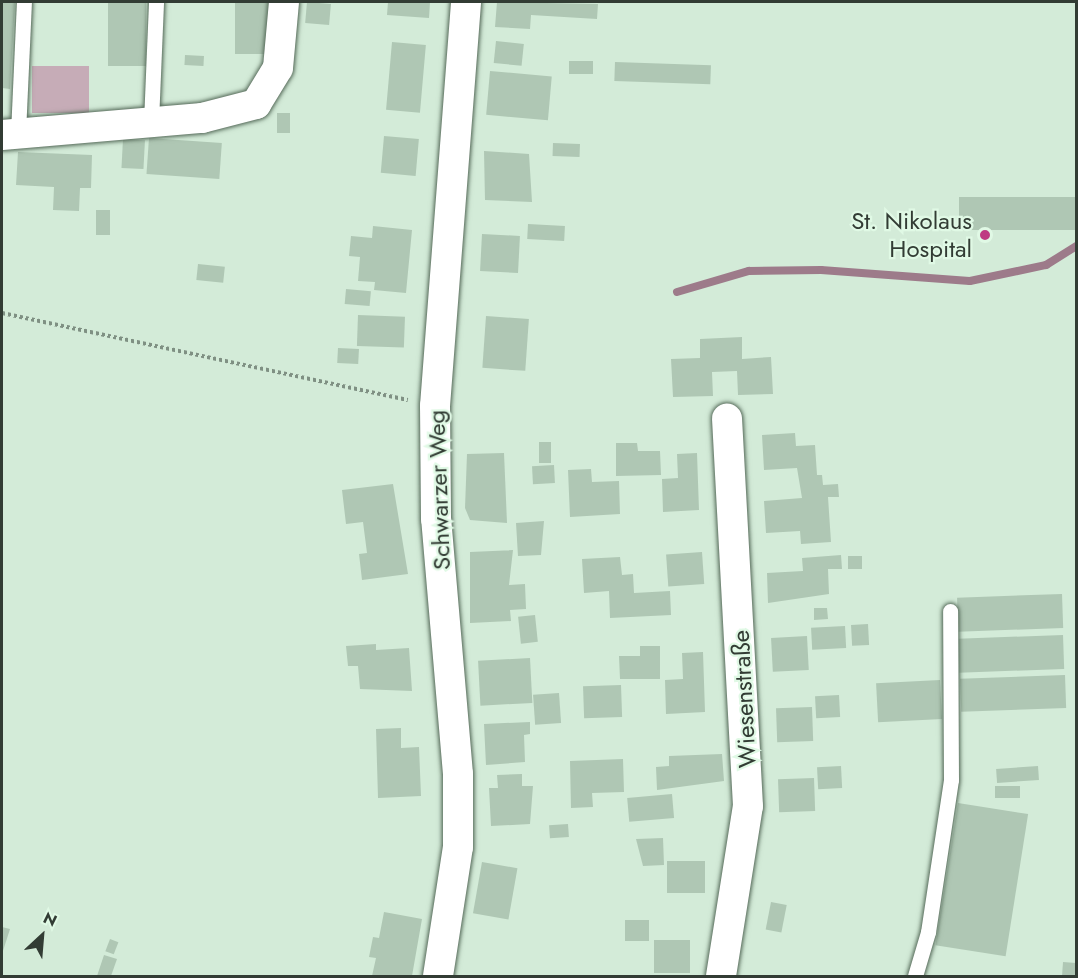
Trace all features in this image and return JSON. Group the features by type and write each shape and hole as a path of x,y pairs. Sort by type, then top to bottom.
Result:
{"street":[{"path":"10,134 202,118 256,104 278,68 284,2"},
{"name":"Schwarzer Weg","path":"438,976 458,847 458,774 436,519 435,406 466,2"},
{"name":"Wiesenstraße","path":"721,976 748,806 728,419"}],"lane":[{"path":"10,134 24,2"},
{"path":"151,122 156,2"},
{"path":"915,976 928,932 951,780 950,611"}],"path":[{"path":"2,313 435,406"}],"shaded area":[{"path":"32,66 89,66 89,113 32,113"}],"building":[{"path":"2,2 15,2 10,89 2,88"},
{"path":"108,2 146,2 146,66 108,66"},
{"path":"235,2 273,2 273,54 235,54"},
{"path":"307,2 331,4 329,25 305,23"},
{"path":"388,2 430,2 429,18 387,15"},
{"path":"497,2 598,4 597,19 531,15 530,29 495,27"},
{"path":"496,41 524,44 522,66 494,63"},
{"path":"392,42 426,45 420,113 386,110"},
{"path":"185,55 204,56 203,66 184,65"},
{"path":"569,61 593,61 593,74 569,74"},
{"path":"615,62 711,65 710,84 614,81"},
{"path":"490,71 552,76 548,120 486,115"},
{"path":"277,113 290,113 290,133 277,133"},
{"path":"384,136 419,139 416,176 381,173"},
{"path":"149,138 222,143 219,179 146,174"},
{"path":"123,139 145,140 143,169 121,168"},
{"path":"553,143 580,144 580,157 553,156"},
{"path":"484,151 529,154 532,202 485,200"},
{"path":"18,152 92,155 91,188 80,188 79,211 53,210 54,187 16,185"},
{"path":"959,197 1076,197 1076,230 959,230"},
{"path":"96,210 110,210 110,235 96,235"},
{"path":"528,224 565,226 564,241 527,239"},
{"path":"373,226 412,230 406,293 374,290 375,282 358,281 360,257 349,256 351,236 372,238"},
{"path":"482,234 520,236 518,273 480,271"},
{"path":"198,264 225,267 223,283 196,280"},
{"path":"346,289 371,291 370,306 345,304"},
{"path":"358,315 405,317 404,348 357,346"},
{"path":"486,316 529,319 525,371 482,368"},
{"path":"742,337 742,359 771,357 773,394 738,395 737,371 712,372 713,396 673,397 671,359 700,358 700,339"},
{"path":"338,348 359,349 358,364 337,363"},
{"path":"795,433 796,446 815,445 817,475 822,475 823,485 838,484 839,497 828,497 831,542 801,544 800,531 766,533 764,501 802,498 797,468 764,470 762,435"},
{"path":"539,442 551,442 551,463 539,463"},
{"path":"616,443 637,443 638,451 660,451 661,475 616,476"},
{"path":"504,453 507,523 470,520 465,508 467,454"},
{"path":"697,453 699,510 663,512 662,479 678,478 677,454"},
{"path":"554,465 555,483 533,484 532,466"},
{"path":"591,469 592,482 619,481 620,514 570,517 568,470"},
{"path":"393,484 408,574 362,580 359,554 367,553 363,522 346,524 342,490"},
{"path":"544,521 541,555 518,556 516,523"},
{"path":"513,550 509,585 525,584 526,609 510,610 511,621 470,623 470,552"},
{"path":"702,552 704,584 668,586 666,555"},
{"path":"841,555 842,569 828,569 829,594 768,603 767,573 803,571 802,558"},
{"path":"848,556 862,556 862,569 848,569"},
{"path":"620,557 622,575 633,574 634,593 670,591 671,615 610,618 609,591 584,593 582,559"},
{"path":"1062,594 1063,628 958,632 957,598"},
{"path":"814,608 827,608 828,619 814,620"},
{"path":"535,615 538,642 521,644 518,617"},
{"path":"868,624 869,645 852,646 851,625"},
{"path":"845,626 846,648 812,650 811,628"},
{"path":"1063,635 1064,669 959,673 958,639"},
{"path":"807,636 809,670 773,672 771,638"},
{"path":"376,644 376,650 409,648 412,691 360,689 358,666 348,666 346,646"},
{"path":"640,646 660,646 660,679 620,679 619,656 640,656"},
{"path":"703,652 705,712 666,714 665,680 683,679 682,653"},
{"path":"530,658 532,703 480,706 478,661"},
{"path":"1065,675 1066,708 961,712 960,679"},
{"path":"940,680 942,719 878,722 876,683"},
{"path":"621,685 622,717 584,718 583,686"},
{"path":"559,693 561,723 535,725 533,695"},
{"path":"839,695 840,717 816,718 815,696"},
{"path":"812,707 813,741 777,742 776,708"},
{"path":"530,722 530,734 524,735 525,762 486,765 484,724"},
{"path":"401,728 401,748 419,747 421,796 378,798 376,729"},
{"path":"722,754 724,781 657,790 656,767 669,766 669,756"},
{"path":"623,759 624,792 592,793 593,807 571,808 570,761"},
{"path":"841,766 842,788 818,789 817,767"},
{"path":"1038,766 1039,780 997,783 996,769"},
{"path":"522,774 522,786 533,786 530,824 491,826 489,788 498,788 497,775"},
{"path":"814,778 815,811 779,812 778,779"},
{"path":"995,786 1020,786 1020,798 995,798"},
{"path":"672,794 674,818 629,822 627,798"},
{"path":"958,803 1028,814 1006,956 935,945"},
{"path":"568,824 569,837 550,838 549,825"},
{"path":"663,838 664,865 643,866 636,839"},
{"path":"667,861 705,861 705,893 667,893"},
{"path":"482,862 517,868 508,919 473,913"},
{"path":"771,902 787,905 781,933 766,929"},
{"path":"384,912 422,919 412,976 372,976 376,958 369,957 373,937 379,938"},
{"path":"625,920 649,920 649,941 625,941"},
{"path":"2,927 10,929 2,954"},
{"path":"110,939 118,942 114,954 105,951"},
{"path":"654,940 690,940 690,973 654,973"},
{"path":"104,955 117,959 111,976 97,976"},
{"path":"1063,962 1076,963 1075,976 1062,976"}],"waterway":[{"path":"677,292 749,271 821,270 970,281 1046,265 1076,246"}],"place":[{"name":"St. Nikolaus Hospital","path":"985,235"}]}
